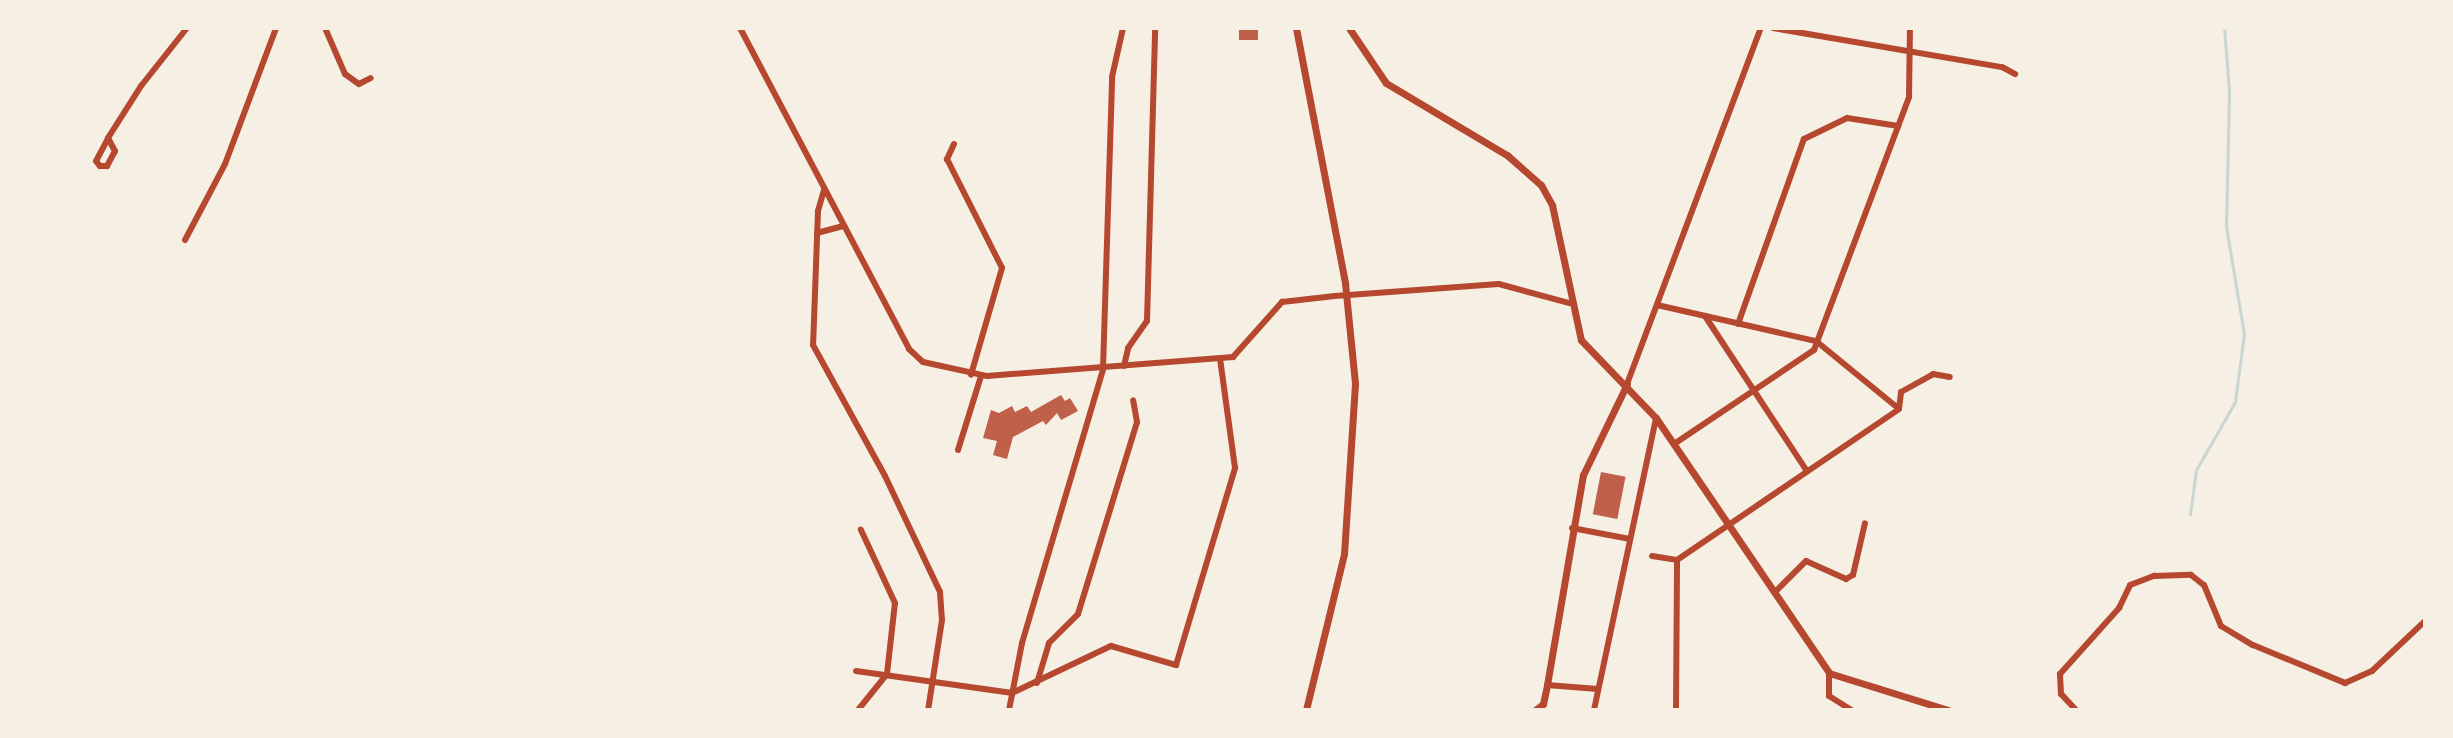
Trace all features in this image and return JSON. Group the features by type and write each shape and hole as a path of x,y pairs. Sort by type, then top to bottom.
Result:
{"street":[{"path":"108,138 187,28"},
{"path":"185,240 225,164 276,28"},
{"path":"325,28 345,74 359,84 371,78"},
{"path":"740,28 914,357 981,376 1103,369 1233,357 1282,302 1499,284 1569,303"},
{"path":"1009,710 1103,369 1112,77 1123,28"},
{"path":"1124,366 1128,348 1147,321 1155,28"},
{"path":"1296,28 1346,295 1355,384 1344,554 1306,710"},
{"path":"1349,28 1386,83 1507,155 1541,185 1552,205 1569,303 1581,340 1627,384 1656,418 1829,673 1829,696 1851,710"},
{"path":"1535,710 1543,707 1583,475 1627,384 1761,28"},
{"path":"1773,28 2015,74"},
{"path":"1674,444 1814,350 1912,83 1908,52 1910,28"},
{"path":"1738,324 1804,139 1847,118 1898,126"},
{"path":"954,144 947,159 1002,268 971,375"},
{"path":"824,190 817,233 813,345 933,569 942,606 928,710"},
{"path":"817,233 843,226"},
{"path":"1657,305 1816,341 1899,409"},
{"path":"1705,316 1807,471"},
{"path":"856,671 1012,693 1111,646 1176,665 1235,468 1220,358"},
{"path":"1652,556 1677,560 1899,409 1901,392 1933,374 1950,377"},
{"path":"958,450 981,376"},
{"path":"1037,683 1049,643 1078,614 1137,422 1133,400"},
{"path":"1594,710 1656,418"},
{"path":"1775,592 1806,561 1846,579 1853,575 1865,523"},
{"path":"1572,528 1630,539"},
{"path":"858,710 887,674 895,603 861,530"},
{"path":"1676,710 1677,560"},
{"path":"2076,710 2061,694 2060,674 2119,608 2130,585 2154,576 2191,575 2204,585 2221,626 2345,683 2372,671 2425,621"},
{"path":"1829,673 1948,710"},
{"path":"1547,685 1598,689"}],"building":[{"path":"1239,28 1258,28 1258,40 1239,40"},
{"path":"1061,395 1065,401 1070,398 1078,411 1061,420 1057,413 1046,425 1043,421 1013,437 1007,459 993,455 997,441 983,438 991,410 999,413 1012,406 1015,412 1027,406 1031,412"},
{"path":"1601,472 1626,477 1617,519 1593,514"}],"waterway":[{"path":"2190,514 2196,470 2235,402 2244,334 2226,227 2229,91 2224,28"}]}
